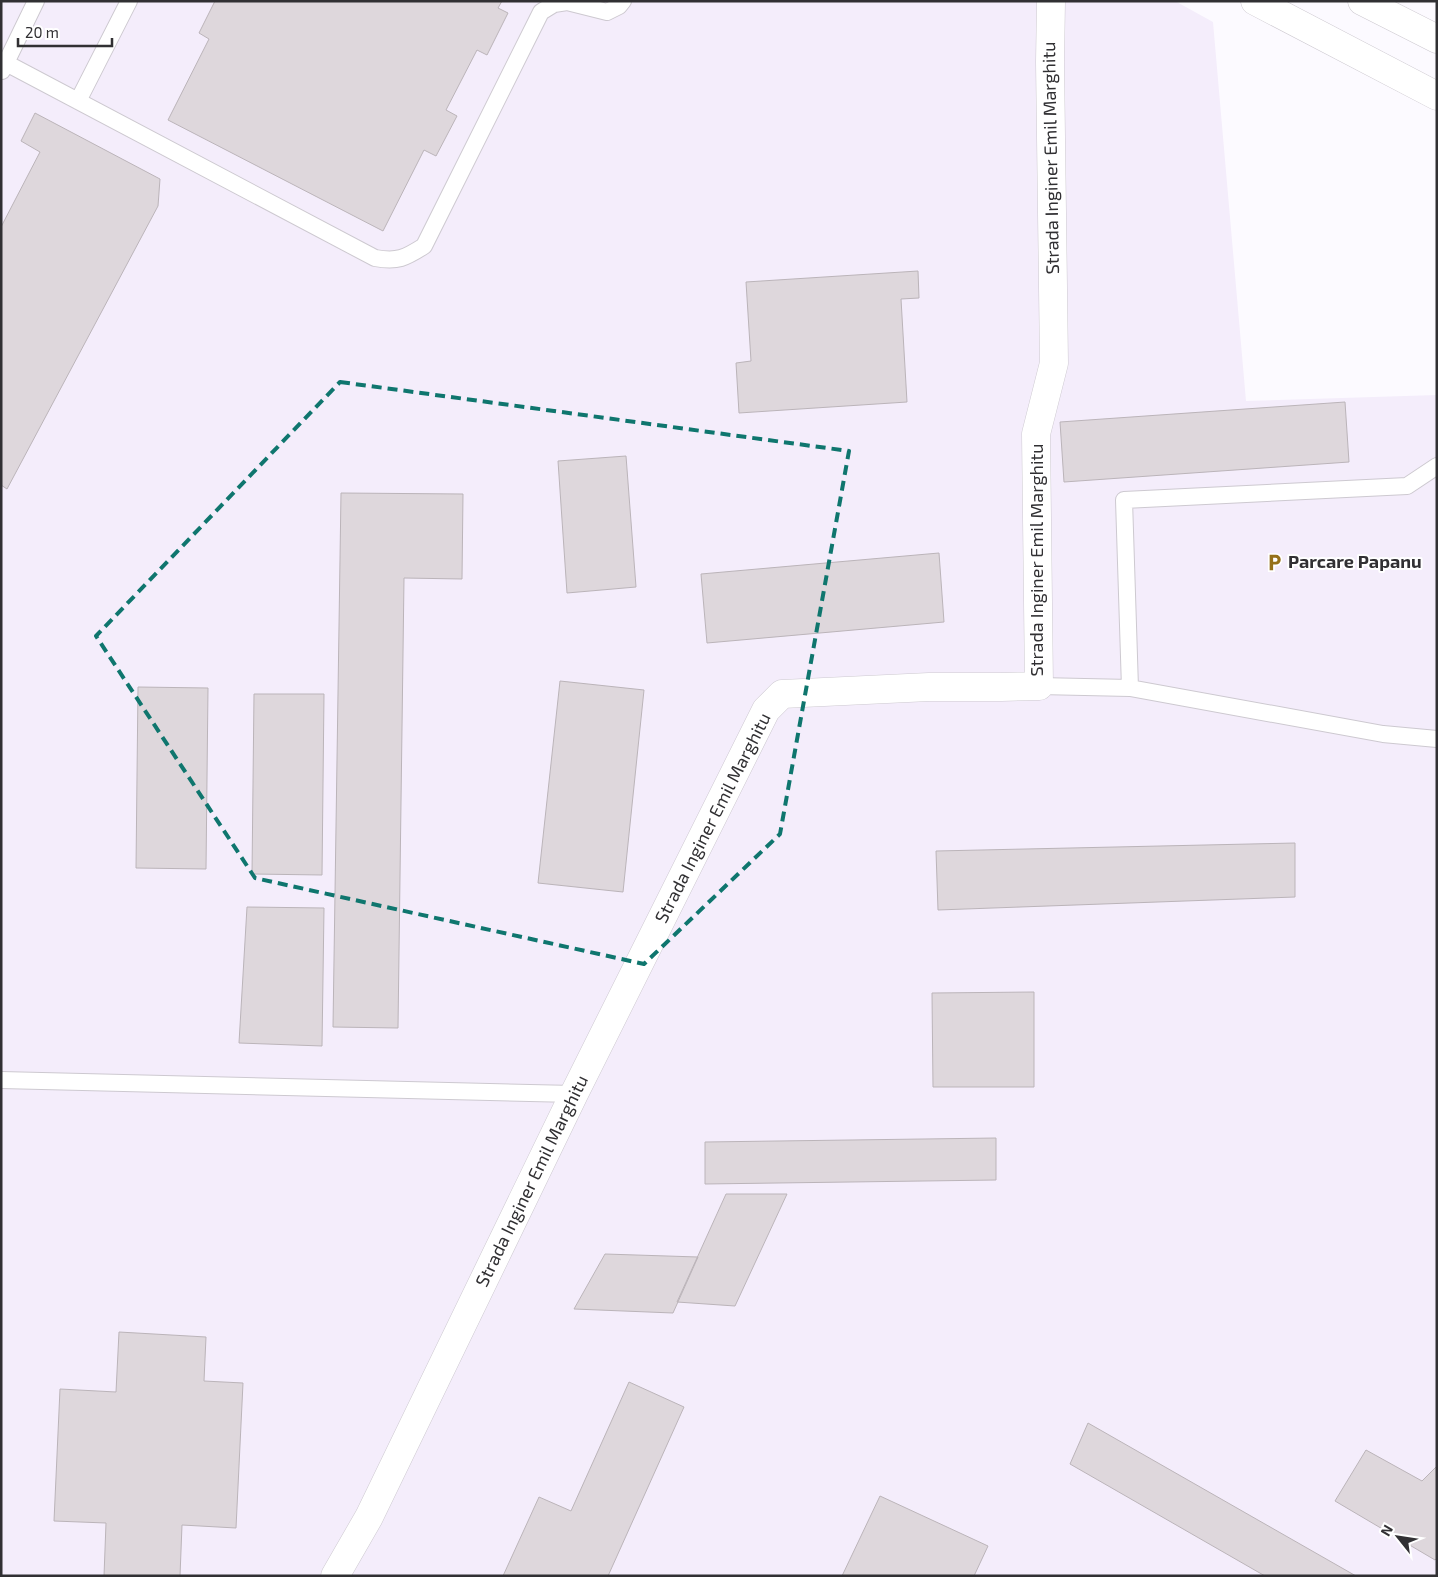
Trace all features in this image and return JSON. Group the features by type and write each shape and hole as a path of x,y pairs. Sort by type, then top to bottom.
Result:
{"street":[{"name":"Strada Inginer Emil Marghitu","path":"335,1576 369,1517 574,1094 766,710 782,694 929,687 1039,686 1036,434 1054,363 1050,62 1051,1"},
{"path":"1255,1 1437,96"},
{"path":"1362,1 1437,39"}],"lane":[{"path":"36,1 4,68 78,101 376,258 392,261 424,246 541,12 554,4 567,2 607,12 619,6 623,1"},
{"path":"78,101 129,1"},
{"path":"1130,688 1124,500 1406,486 1437,466"},
{"path":"1039,686 1130,688 1383,734 1437,739"},
{"path":"1,1080 574,1094"}],"highlighted area":[{"path":"340,382 849,451 780,834 644,964 255,878 96,636"}],"shaded area":[{"path":"1,1 1175,1 1213,22 1246,401 1437,395 1437,1576 1,1576"}],"building":[{"path":"215,1 502,1 498,8 508,13 487,55 477,50 446,110 457,116 436,156 424,150 383,231 168,120 209,39 199,33"},
{"path":"35,113 160,179 158,206 7,489 1,485 1,227 40,152 21,141"},
{"path":"918,271 919,298 901,299 907,402 739,413 736,363 751,361 746,282"},
{"path":"1345,402 1349,462 1064,482 1060,422"},
{"path":"626,456 636,587 567,593 558,461"},
{"path":"341,493 463,494 462,579 404,578 398,1028 333,1027"},
{"path":"939,553 944,622 707,643 701,574"},
{"path":"560,681 644,690 623,892 538,883"},
{"path":"138,687 208,688 206,869 136,868"},
{"path":"254,694 324,694 322,875 252,874"},
{"path":"1295,843 1295,897 938,910 936,851"},
{"path":"247,907 324,908 322,1046 239,1043"},
{"path":"1034,992 1034,1087 933,1087 932,993"},
{"path":"996,1138 996,1180 705,1184 705,1142"},
{"path":"726,1194 787,1194 735,1306 677,1302"},
{"path":"605,1254 698,1257 673,1313 574,1309"},
{"path":"119,1332 206,1337 204,1381 243,1383 236,1528 182,1525 180,1576 104,1576 106,1523 54,1521 60,1389 116,1392"},
{"path":"629,1382 684,1407 608,1576 503,1576 539,1497 571,1511"},
{"path":"1088,1423 1356,1576 1265,1576 1070,1464"},
{"path":"1366,1450 1422,1481 1437,1466 1437,1558 1435,1560 1335,1501"},
{"path":"880,1496 988,1546 974,1576 842,1576"}],"place":[{"name":"Parcare Papanu","path":"1274,562"}]}
